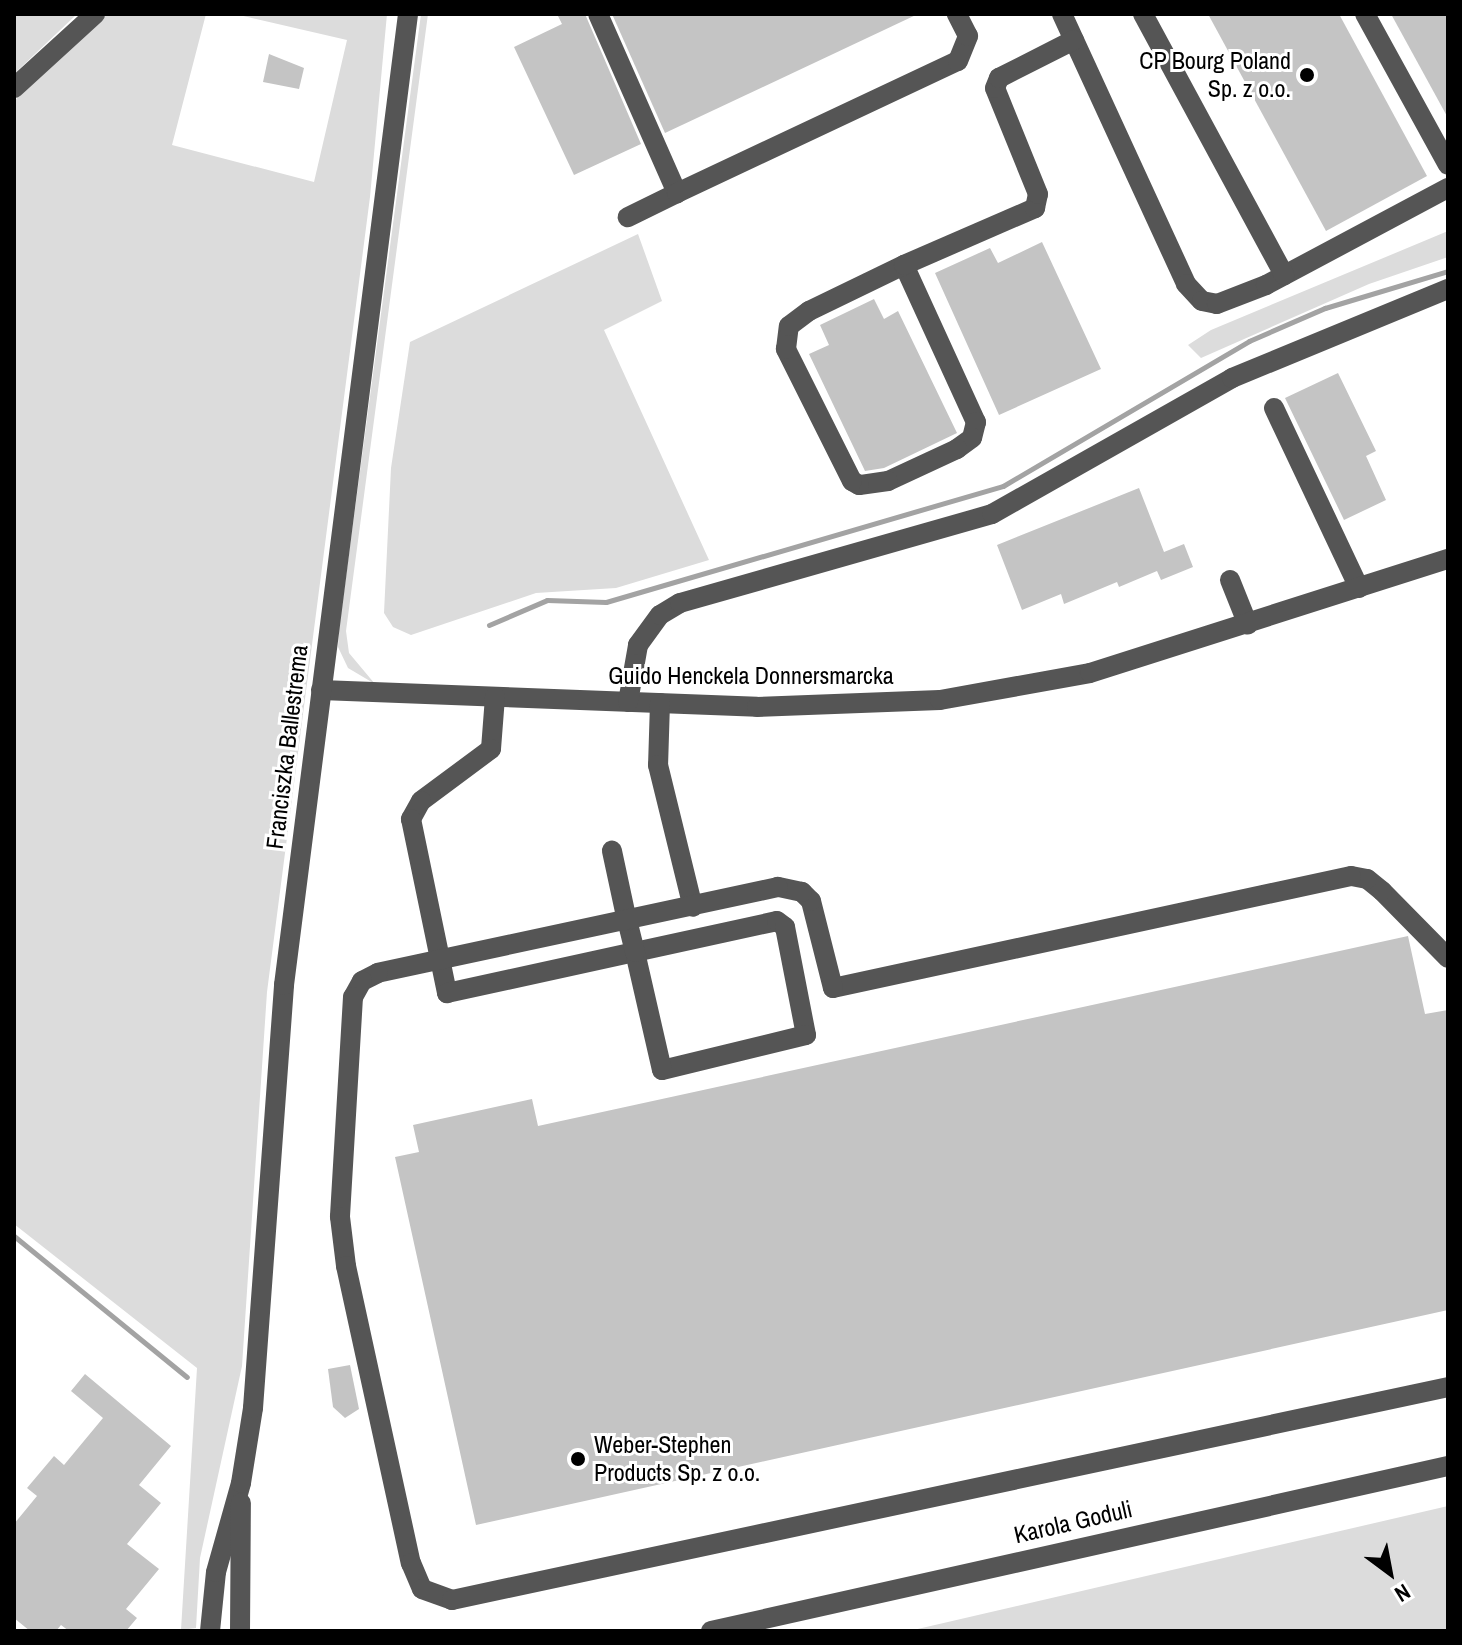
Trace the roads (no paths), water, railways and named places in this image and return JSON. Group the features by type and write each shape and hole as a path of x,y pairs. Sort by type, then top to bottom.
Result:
{"street":[{"path":"14,88 95,14"},
{"path":"598,14 677,193"},
{"path":"628,217 958,61 968,36 957,14"},
{"path":"1062,14 1186,284 1202,301 1217,304 1284,275 1448,188"},
{"path":"1143,14 1284,275"},
{"path":"1365,14 1448,165"},
{"name":"Franciszka Ballestrema","path":"210,1631 216,1572 241,1483 256,1379 284,985 409,16"},
{"path":"904,265 976,422 972,438 957,449 888,481 859,485 852,481 786,349 789,326 809,311 904,265 1035,208 1038,194 995,88 999,78 1074,40"},
{"path":"628,702 638,645 660,615 680,603 992,514 1232,378 1448,289"},
{"path":"1274,408 1359,588"},
{"name":"Guido Henckela Donnersmarcka","path":"321,690 807,708 940,700 1090,673 1448,559"},
{"path":"1230,580 1248,625"},
{"path":"495,697 491,749 412,813 447,993 635,952 777,921 785,927 807,1028 801,1040 662,1070 635,952 627,921 612,851"},
{"path":"660,703 658,765 693,907"},
{"path":"800,996 1351,876 1367,879 1382,891 1448,958"},
{"path":"833,988 817,914 802,892 778,887 378,973 362,981 353,997 340,1217 346,1266 411,1563 422,1589 436,1597 471,1598 1448,1387"},
{"name":"Karola Goduli","path":"711,1631 1448,1466"},
{"name":"Franciszka Ballestrema","path":"240,1631 241,1483"}],"waterway":[{"path":"489,625 547,600 606,602 1003,486 1249,341 1325,308 1448,271"},
{"path":"14,1236 187,1377"}],"place":[{"name":"CP Bourg Poland Sp. z o.o.","path":"1307,75"},
{"name":"Weber-Stephen Products Sp. z o.o.","path":"578,1459"}]}
